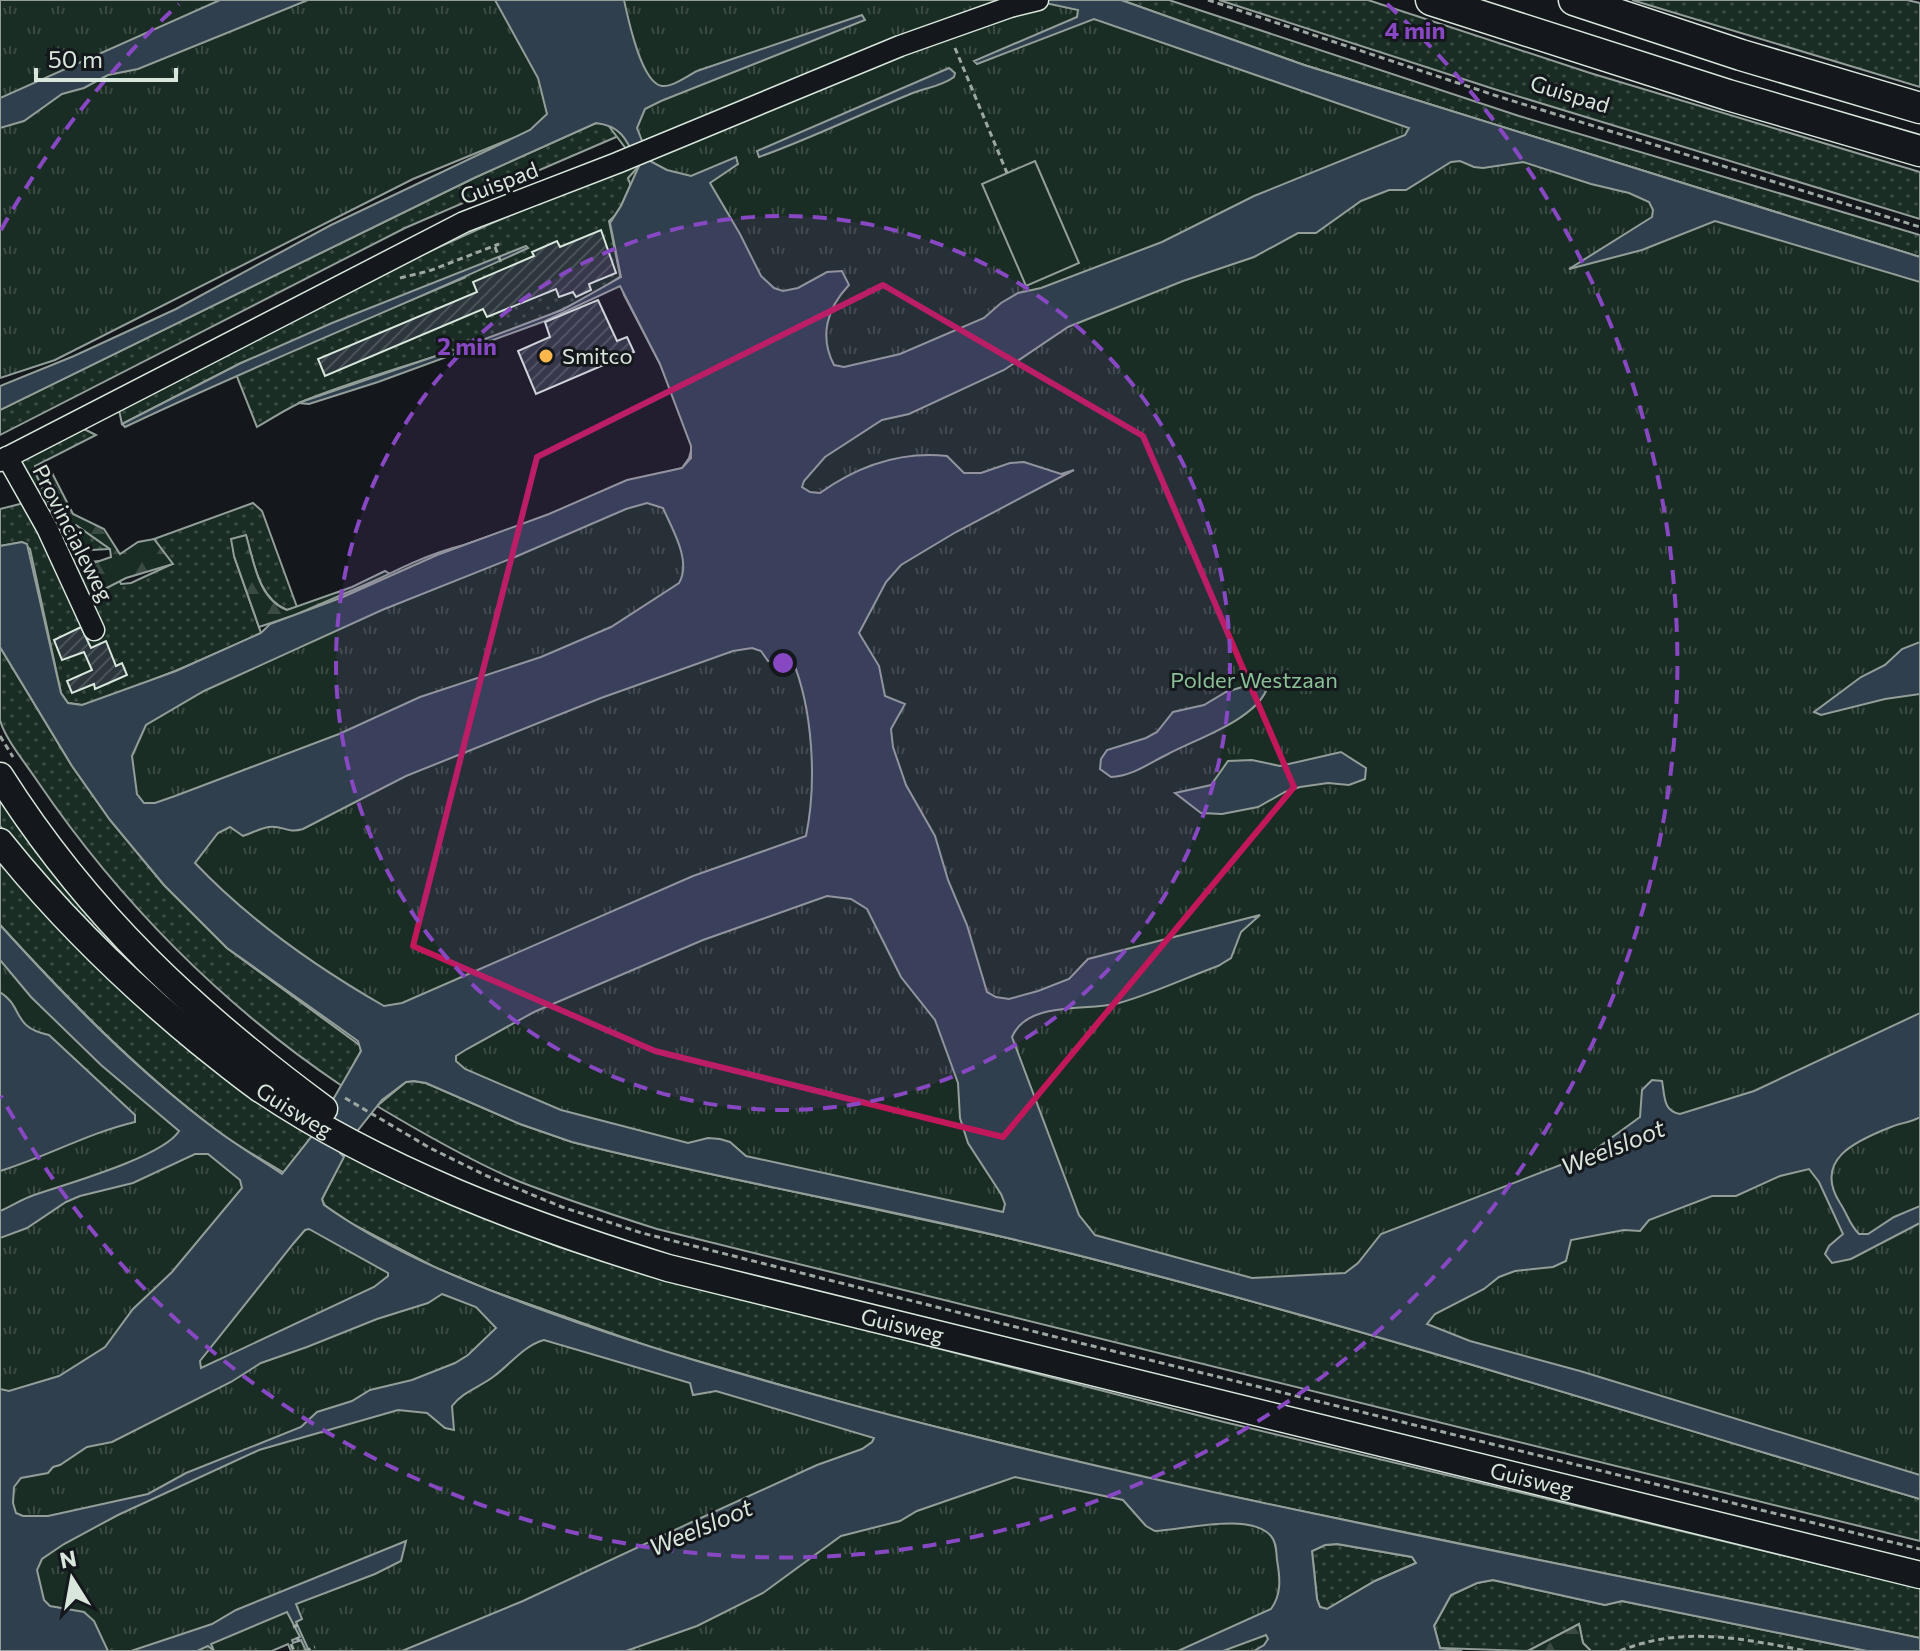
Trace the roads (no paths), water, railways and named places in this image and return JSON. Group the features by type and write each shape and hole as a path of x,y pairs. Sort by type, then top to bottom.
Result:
{"highway":[{"path":"1431,0 1728,95 1920,151"},
{"path":"1574,0 1741,55 1920,108"}],"main road":[{"name":"Guisweg","path":"8,769 80,887 145,959 221,1030 326,1109 366,1133 406,1170 599,1247 668,1268 1920,1575"},
{"name":"Guisweg","path":"0,842 71,923 147,997 258,1087 326,1109"}],"street":[{"name":"Guispad","path":"4,459 464,222 617,163 900,46 1038,0"},
{"name":"Provincialeweg","path":"4,459 47,528 94,630"}],"water":[{"path":"220,0 308,0 138,69 108,75 84,88 62,94 24,121 0,128 0,98"},
{"name":"Weelsloot","path":"495,0 624,0 642,62 648,74 662,86 697,71 862,15 865,20 645,109 637,128 650,161 667,170 691,176 736,157 738,164 710,183 761,276 774,288 783,291 798,288 827,272 842,271 849,285 835,303 826,333 834,365 844,367 900,354 984,318 1018,293 1041,288 1162,242 1254,196 1405,135 1409,128 1094,19 977,64 974,61 1077,17 1078,10 1045,3 1045,0 1121,0 1304,65 1920,257 1920,282 1715,221 1642,250 1569,269 1652,217 1649,202 1629,193 1523,162 1483,168 1460,161 1451,162 1406,190 1389,190 1361,201 1316,233 1298,233 1254,257 1183,281 1068,327 1004,370 909,414 882,420 825,457 802,487 820,493 864,468 912,456 947,456 964,473 981,473 1010,463 1024,462 1061,474 1074,470 956,532 901,565 886,582 859,633 879,666 885,696 905,704 891,729 893,747 906,785 935,836 987,992 1009,999 1038,991 1069,979 1088,959 1260,915 1241,932 1231,958 1218,966 1119,1003 1044,1012 1020,1025 1012,1037 1079,1215 1095,1235 1252,1278 1345,1273 1358,1263 1381,1234 1589,1154 1640,1117 1642,1090 1652,1080 1662,1081 1670,1110 1680,1114 1754,1091 1920,1013 1920,1117 1852,1146 1835,1164 1832,1175 1833,1188 1859,1234 1868,1234 1894,1217 1920,1206 1920,1223 1851,1259 1832,1263 1825,1254 1843,1234 1819,1182 1809,1169 1780,1176 1736,1196 1712,1196 1649,1220 1640,1231 1624,1230 1571,1240 1566,1261 1553,1267 1515,1271 1499,1277 1484,1289 1435,1314 1427,1324 1470,1341 1580,1371 1920,1475 1920,1499 1370,1335 1148,1273 979,1231 572,1142 520,1124 426,1083 406,1082 382,1100 340,1153 344,1157 322,1199 324,1205 371,1235 473,1284 589,1326 748,1376 921,1423 1205,1490 1920,1638 1920,1651 1867,1651 1622,1601 1605,1605 1493,1580 1477,1583 1451,1595 1434,1626 1440,1648 1462,1651 1254,1651 1264,1645 1268,1639 1266,1635 1223,1651 1178,1651 1271,1609 1279,1591 1279,1579 1276,1548 1271,1536 1261,1529 1233,1524 1155,1531 1146,1526 1123,1500 1015,1477 917,1511 900,1521 841,1536 763,1593 697,1626 626,1651 402,1651 523,1601 817,1465 862,1449 874,1438 716,1391 693,1395 690,1383 544,1340 530,1346 452,1406 454,1430 445,1428 427,1413 398,1410 259,1450 118,1515 64,1544 42,1559 37,1570 44,1600 50,1606 84,1612 94,1621 108,1651 0,1651 0,1389 9,1391 59,1376 105,1347 133,1309 172,1272 242,1188 240,1180 208,1154 195,1154 133,1183 66,1202 27,1228 0,1238 0,1211 30,1197 135,1160 169,1141 179,1131 101,1065 31,997 0,960 0,925 76,1006 157,1082 223,1135 282,1174 312,1136 361,1051 358,1041 227,948 164,885 110,820 72,766 0,647 0,546 27,544 61,693 68,703 82,705 176,671 261,633 270,624 343,597 437,555 549,514 627,480 682,468 691,458 691,446 660,364 620,286 545,321 378,382 309,404 298,403 562,310 621,277 610,223 639,166 619,132 596,123 474,178 0,410 0,386 176,309 331,225 530,130 547,114 538,78","holes":["647,503 663,508 682,555 682,574 679,583 611,627 541,657 420,697 339,734 175,796 155,803 144,803 137,794 132,756 146,725 204,691 382,610","752,648 761,651 768,661 792,659 805,700 811,746 811,793 806,836 693,876 402,1003 384,1006 284,941 238,904 195,863 218,833 230,827 243,836 269,827 293,831 303,829 406,776 601,698 733,651","827,896 851,899 867,909 901,977 935,1020 958,1083 960,1118 968,1143 1001,1194 1005,1204 1003,1212 746,1156 730,1142 720,1139 708,1138 688,1143 561,1110 465,1069 456,1061 456,1056 467,1049 534,1012 703,940","309,1229 388,1273 388,1276 374,1287 201,1368 200,1361 305,1230","442,1294 476,1307 496,1328 455,1363 412,1380 370,1390 352,1401 317,1412 301,1427 186,1473 148,1494 48,1516 16,1513 14,1487 21,1478 48,1473 87,1447 112,1442 231,1382 261,1363 428,1303","1337,1544 1412,1557 1416,1563 1375,1581 1327,1609 1320,1607 1317,1599 1312,1551"]},
{"path":"949,68 955,73 954,77 943,83 759,157 757,151"},
{"path":"526,246 528,248 125,427 122,424 241,363 332,323"},
{"path":"1920,642 1920,694 1821,715 1814,712 1861,677 1885,665 1902,649"},
{"path":"1255,683 1266,691 1259,702 1222,728 1127,774 1111,777 1100,769 1101,759 1107,750 1157,732 1173,712 1204,705 1226,692"},
{"path":"1341,752 1366,768 1365,779 1349,785 1328,783 1300,787 1258,807 1222,814 1201,813 1175,793 1211,785 1228,761 1252,760 1280,766"},
{"path":"0,992 23,1022 49,1035 135,1115 135,1122 0,1171"},
{"path":"406,1541 401,1561 296,1604 302,1619 296,1622 309,1651 306,1651 301,1640 293,1643 292,1640 300,1637 287,1612 211,1644 214,1651 208,1646 197,1651 131,1651 212,1624 236,1610"}],"place":[{"name":"Smitco","path":"546,356"}],"park label":[{"name":"Polder Westzaan","path":"1254,680"}]}
